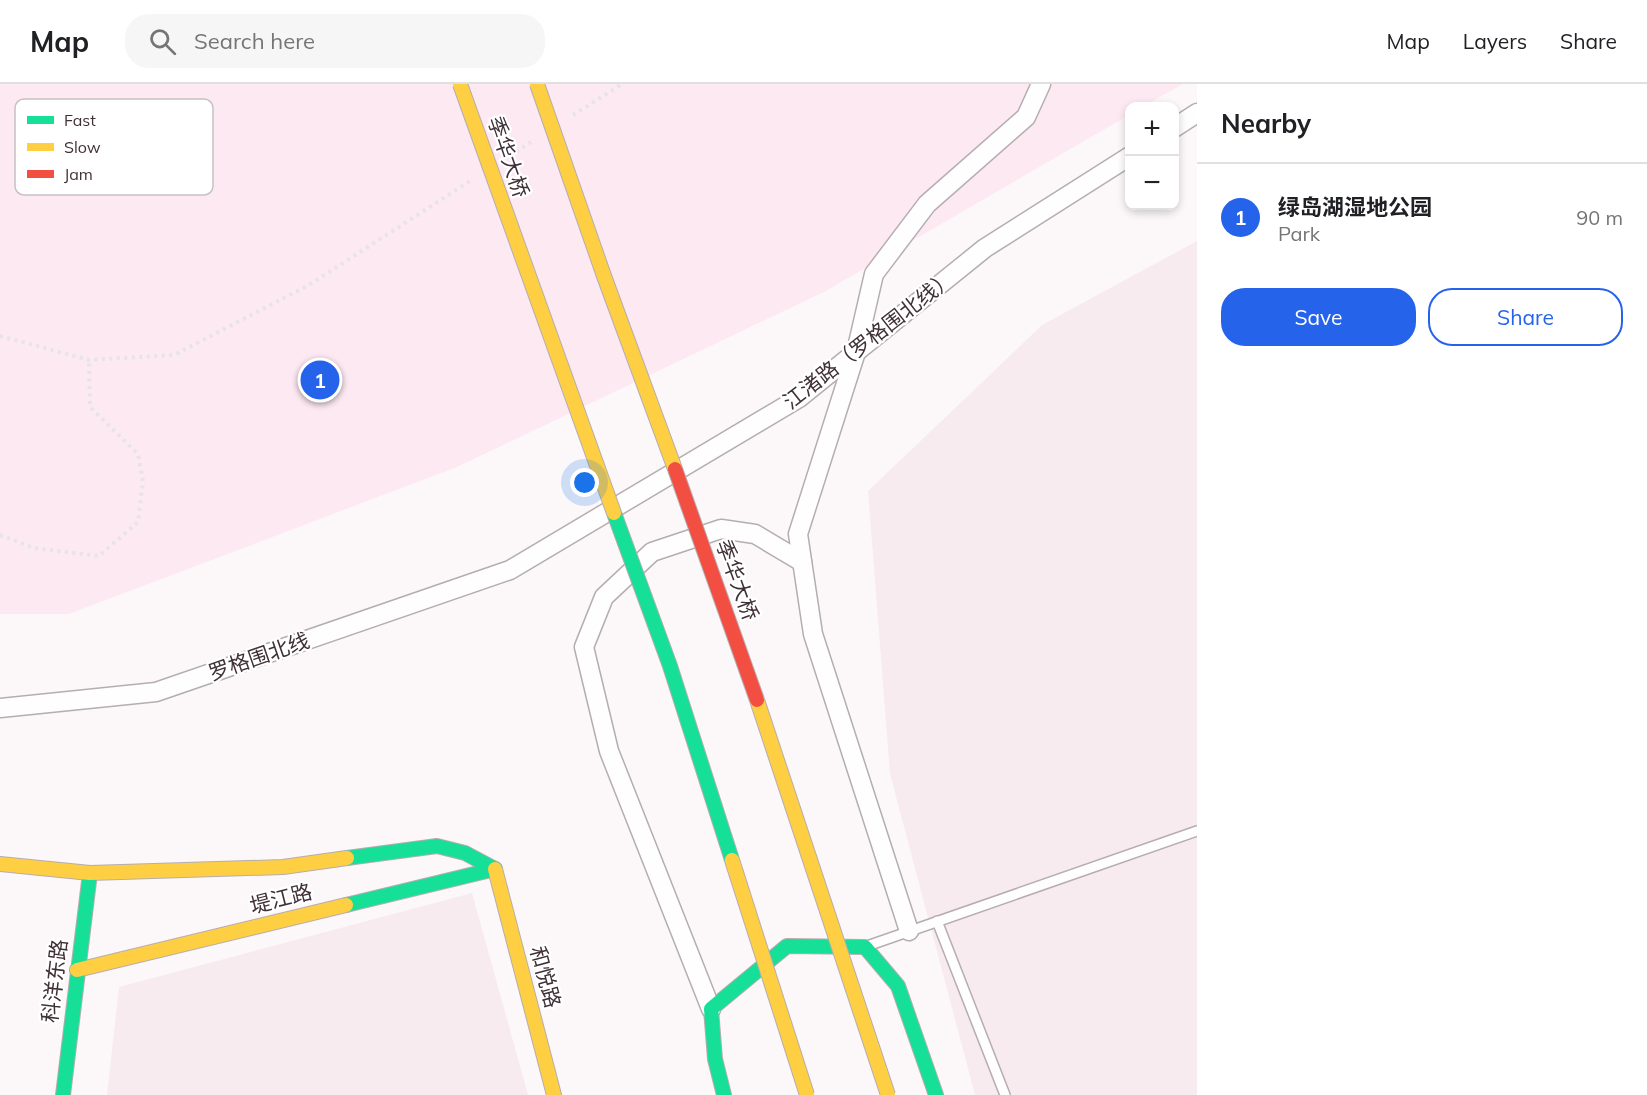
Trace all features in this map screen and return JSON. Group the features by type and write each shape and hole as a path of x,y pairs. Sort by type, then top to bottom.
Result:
{"main road":[{"name":"季华大桥","path":"460,84 670,666 807,1095"},
{"name":"季华大桥","path":"537,84 604,276 744,659 888,1095"},
{"path":"0,864 90,873 283,867 436,846 465,853 495,869"},
{"name":"堤江路","path":"77,970 495,869"},
{"name":"和悦路","path":"495,869 554,1095"},
{"name":"科洋东路","path":"63,1095 90,873"},
{"path":"724,1095 715,1059 711,1009 787,946 865,947 897,986 936,1095"}],"street":[{"path":"909,931 813,634 798,534 856,352 874,274 927,204 1026,117 1041,84"},
{"path":"1179,125 1197,113"},
{"name":"江渚路（罗格围北线）","path":"510,570 799,398 985,248 1125,159"},
{"path":"711,1009 609,751 584,647 604,597 652,552 721,529 755,534 802,562"},
{"name":"罗格围北线","path":"0,708 156,692 510,570"}],"lane":[{"path":"865,947 1197,831"},
{"path":"937,921 1005,1095"}],"path":[{"path":"571,116 622,84"},
{"path":"500,162 541,136"},
{"path":"0,336 89,360 174,355 309,285 470,181"},
{"path":"0,535 34,548 99,556 138,522 142,481 138,454 90,407 89,360"}],"shaded area":[{"path":"0,84 1183,84 1151,102 1125,102 1125,117 824,292 457,467 69,614 0,614"},
{"path":"1197,241 1197,1095 975,1095 890,774 868,491 1042,325"},
{"path":"472,893 528,1095 107,1095 119,987"}],"traffic: fast":[{"path":"614,513 670,666 732,860"},
{"path":"347,858 437,846 465,853 495,869"},
{"path":"346,905 495,869"},
{"path":"63,1095 90,873"},
{"path":"724,1095 715,1059 711,1009 787,946 865,947 898,986 936,1095"}],"traffic: slow":[{"path":"460,84 614,513"},
{"path":"537,84 675,469"},
{"path":"757,700 888,1095"},
{"path":"0,864 90,873 283,867 347,858"},
{"path":"732,860 807,1095"},
{"path":"495,869 554,1095"},
{"path":"77,970 346,905"}],"traffic: jam":[{"path":"675,469 757,700"}],"place":[{"name":"绿岛湖湿地公园","path":"320,380"}]}
